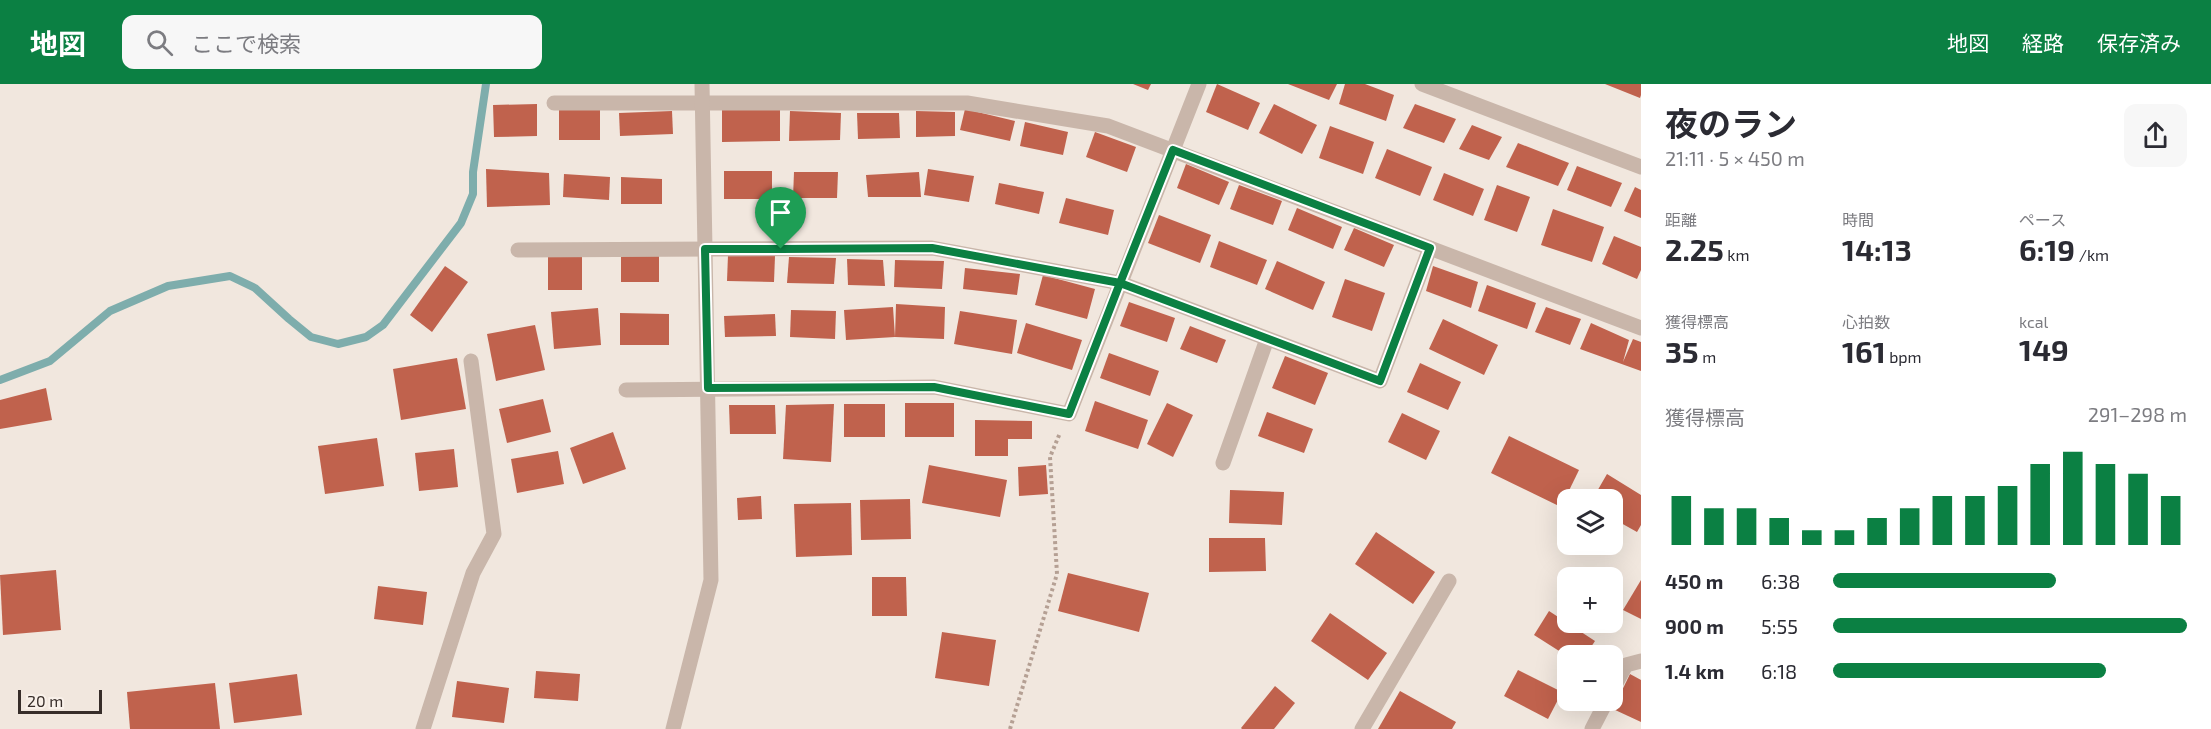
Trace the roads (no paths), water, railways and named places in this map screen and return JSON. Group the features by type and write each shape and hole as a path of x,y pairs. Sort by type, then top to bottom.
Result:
{"street":[{"path":"673,729 711,580 702,84"},
{"path":"626,390 934,387 1069,414 1199,84"},
{"path":"1422,84 1641,167"},
{"path":"554,103 967,103 1108,126 1641,328"},
{"path":"519,250 932,248 1120,283 1380,381 1430,248"},
{"path":"1223,463 1267,339"},
{"path":"423,729 473,573 494,534 471,361"},
{"path":"1362,729 1449,581"},
{"path":"1623,670 1626,665 1641,660"},
{"path":"1592,729 1601,711"}],"waterway":[{"path":"0,380 50,361 110,311 168,286 230,276 255,288 311,337 338,344 366,337 383,325 461,223 473,194 473,172 486,84"}]}
